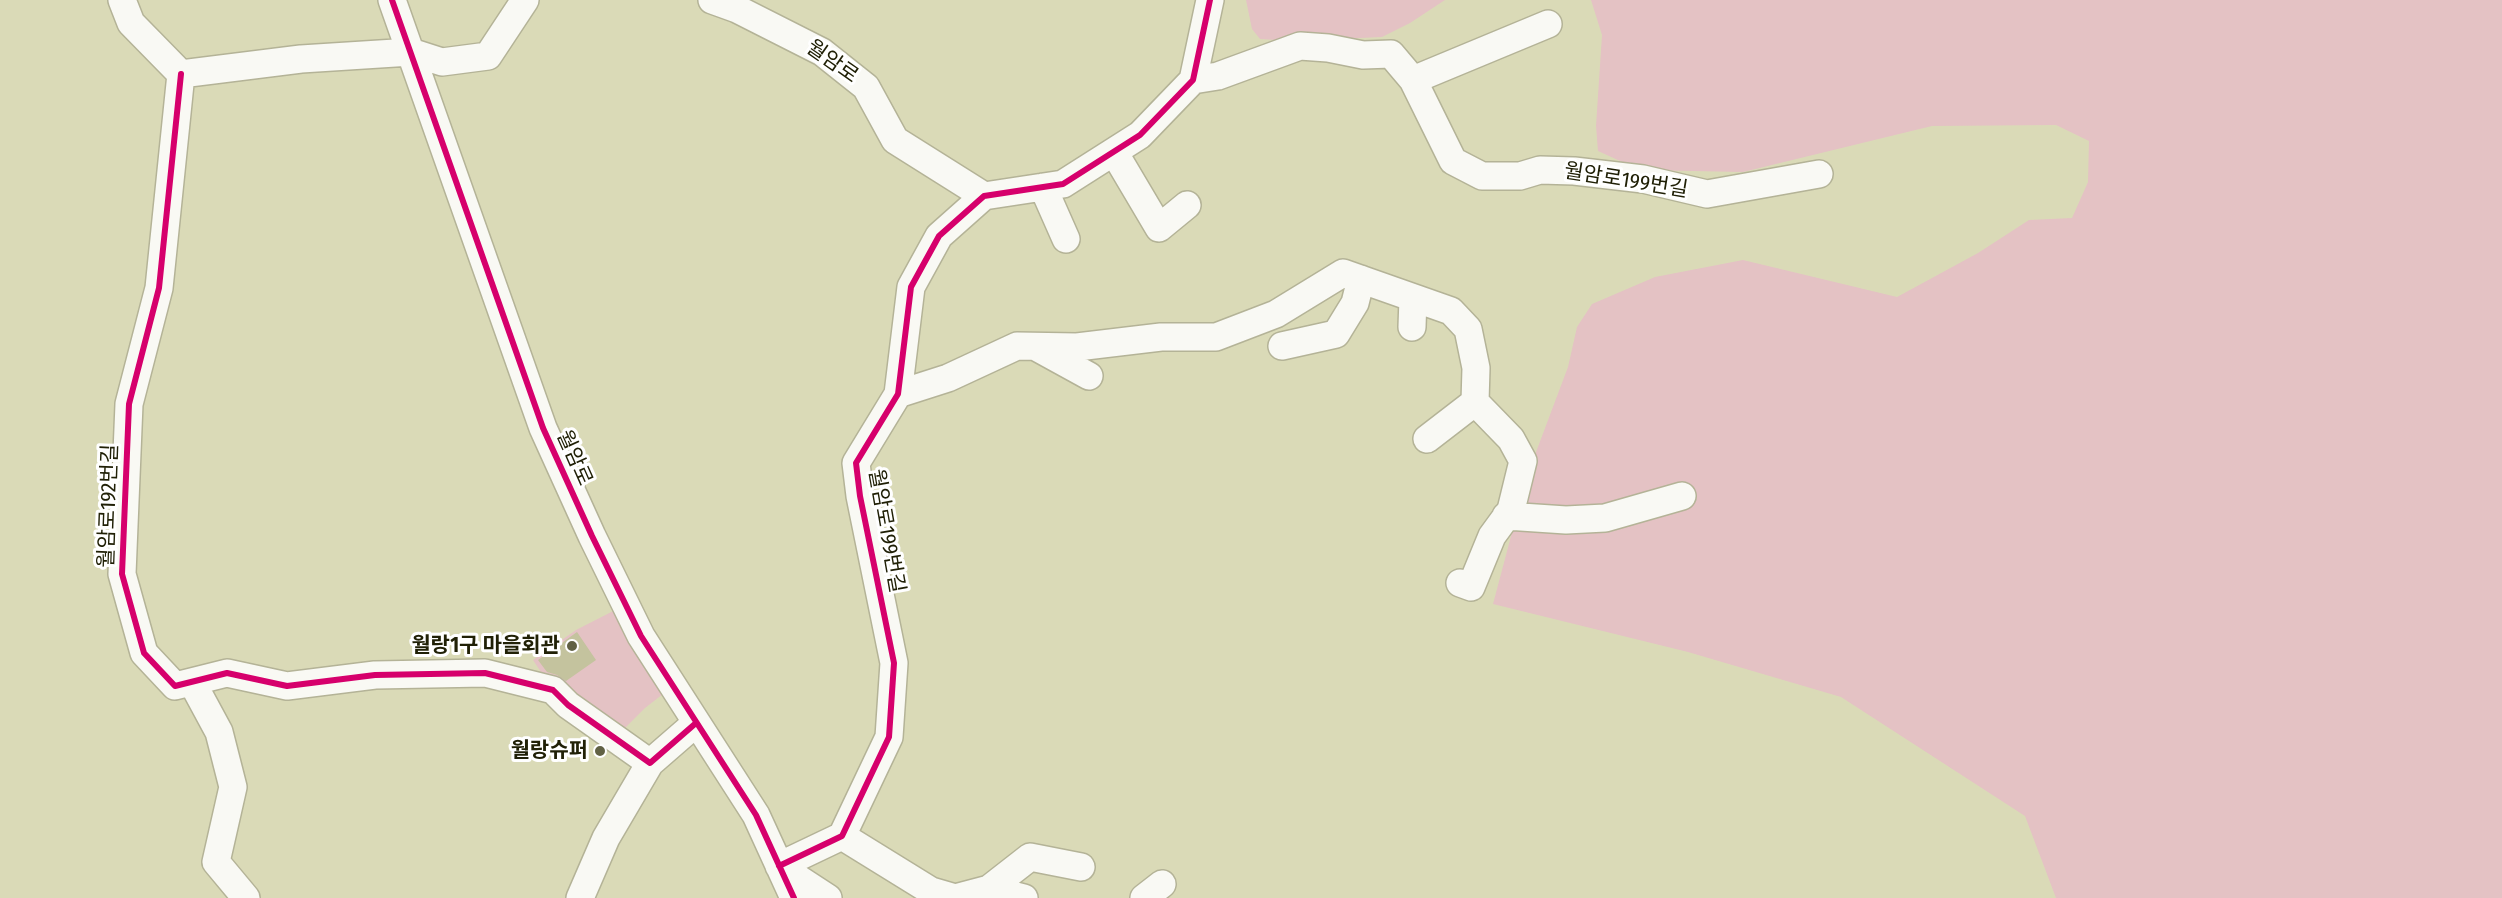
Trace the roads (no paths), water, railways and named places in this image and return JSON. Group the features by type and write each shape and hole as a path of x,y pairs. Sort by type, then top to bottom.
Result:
{"street":[{"path":"122,0 130,23 181,74 301,58 411,52 442,62 488,56 525,0"},
{"name":"월암로","path":"392,0 543,428 592,537 641,636 756,816 794,898"},
{"name":"월암로","path":"712,0 737,9 822,52 866,87 895,140 984,196"},
{"path":"984,196 1063,184 1140,135 1194,80 1210,0"},
{"path":"1413,80 1548,24"},
{"name":"월암로199번길","path":"1194,80 1218,76 1300,46 1328,48 1363,55 1391,54 1413,80 1453,161 1482,176 1520,176 1540,170 1574,171 1643,179 1707,194 1819,174"},
{"name":"월암로192번길","path":"181,74 159,288 129,404 122,574 144,653 175,686 227,673 287,686 375,675 485,673 553,690 568,705 650,764"},
{"path":"1114,152 1159,228 1187,205"},
{"path":"1043,187 1066,239"},
{"name":"월암로199번길","path":"842,836 889,737 894,663 860,496 856,463 898,394 912,287 939,236 984,196"},
{"path":"898,394 948,378 1017,346 1077,346 1161,337 1216,337 1276,314 1343,273 1361,279 1451,311 1468,329 1476,368 1475,402 1511,440 1523,461 1511,510 1492,536 1471,587 1460,583"},
{"path":"1282,346 1336,333 1355,303 1361,279"},
{"path":"1412,327 1413,298"},
{"path":"1034,346 1089,376"},
{"path":"1427,439 1475,402"},
{"path":"1506,516 1566,520 1605,518 1682,496"},
{"path":"192,682 219,732 233,787 216,862 246,898"},
{"path":"580,898 606,837 650,764 696,723"},
{"path":"779,866 842,836 931,891 955,898 989,889 1030,857 1081,867"},
{"path":"779,866 828,898"},
{"path":"989,889 1024,898"}],"place":[{"name":"월랑1구 마을회관","path":"572,646"},
{"name":"월랑슈퍼","path":"600,751"}]}
